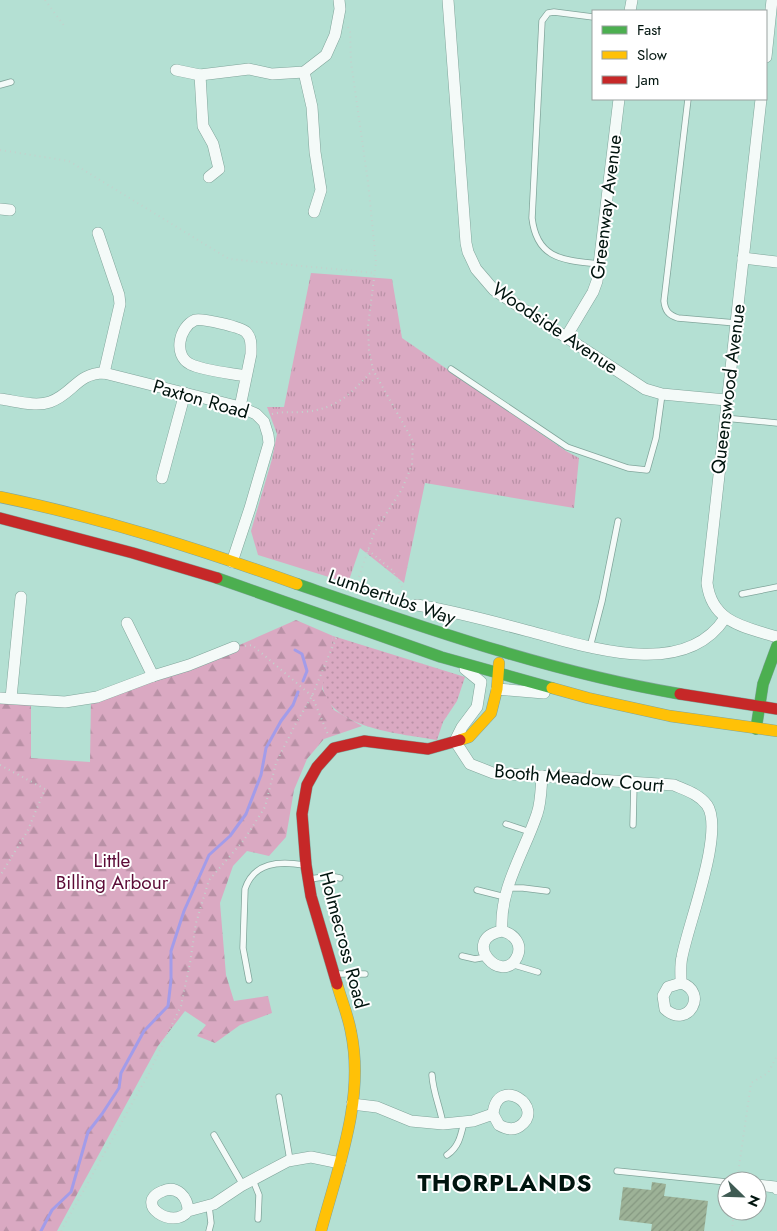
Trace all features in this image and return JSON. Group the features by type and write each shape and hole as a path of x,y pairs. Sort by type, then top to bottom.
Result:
{"main road":[{"name":"Lumbertubs Way","path":"0,497 129,528 499,651 665,693 777,709"},
{"name":"Lumbertubs Way","path":"0,518 134,553 228,581 441,657 588,698 670,716 777,731"},
{"path":"756,729 763,684 777,646"},
{"path":"334,748 364,741 428,749 469,737 491,713 499,673 499,651"},
{"name":"Holmecross Road","path":"321,1231 349,1127 354,1062 351,1032 311,896 306,865 302,814 307,785 316,767 334,748"}],"street":[{"name":"Woodside Avenue","path":"448,0 466,243 468,252 481,276 494,290 645,389 662,394 726,400"},
{"path":"767,54 772,42 772,0"},
{"path":"176,70 200,75 249,69 272,74 304,72 326,55 336,35 339,4"},
{"path":"304,72 312,107 315,152 321,190 314,212"},
{"path":"200,75 203,126 213,144 218,169 209,177"},
{"name":"Greenway Avenue","path":"566,337 593,292 597,281 620,100"},
{"name":"Queenswood Avenue","path":"761,100 707,583 711,600 725,618 740,626 777,637"},
{"path":"98,233 119,295 120,304 104,373"},
{"path":"743,258 777,262"},
{"path":"240,407 246,376 251,347 249,335 245,331 205,319 196,320 186,327 179,348 187,362 199,367 246,376"},
{"name":"Paxton Road","path":"0,399 33,403 50,402 64,394 82,378 95,373 104,373 240,407 260,417 266,426 268,435 267,454 232,562"},
{"path":"162,478 184,394"},
{"path":"22,597 6,698 65,702 97,697 234,647"},
{"name":"Lumbertubs Way","path":"417,605 451,611 619,654 635,655 668,652 694,645 704,640 719,627 725,618"},
{"path":"127,623 153,676"},
{"path":"441,657 468,670 481,682 477,708 462,727 455,741"},
{"name":"Lumbertubs Way","path":"497,688 588,698"},
{"name":"Booth Meadow Court","path":"455,741 470,764 493,773 674,785 696,794 707,805 713,824 710,848 682,958 681,983"},
{"path":"502,931 501,918 506,893 538,813 542,776"},
{"path":"502,931 513,935 517,940 519,949 510,964 504,966 494,965 486,957 484,951 485,941 494,932 502,931"},
{"path":"352,1104 377,1107 411,1121 443,1124 473,1121 494,1114"},
{"path":"188,1211 214,1204 248,1182 290,1160 311,1157 340,1163"}],"lane":[{"path":"592,17 554,12 548,13 542,21 532,218 536,237 545,250 552,255 568,260 599,264"},
{"path":"0,85 11,82"},
{"path":"688,100 664,300 665,308 672,316 678,318 736,323"},
{"path":"452,369 567,447 628,468 647,470 656,438 662,394"},
{"path":"724,418 777,423"},
{"path":"590,647 602,600 618,521"},
{"path":"742,594 777,587"},
{"path":"633,825 634,782"},
{"path":"506,824 530,832"},
{"path":"249,980 243,948 245,889 248,882 255,872 263,867 283,864 306,865"},
{"path":"309,879 323,876 340,878"},
{"path":"477,890 506,893 523,888 547,891"},
{"path":"462,956 475,959 486,957"},
{"path":"510,964 538,972"},
{"path":"334,974 365,974"},
{"path":"432,1074 434,1092 439,1104 443,1124"},
{"path":"279,1097 290,1160"},
{"path":"447,1155 457,1146 464,1122"},
{"path":"214,1135 259,1196 258,1219"},
{"path":"617,1171 717,1181"},
{"path":"208,1206 211,1223 209,1231"}],"path":[{"path":"46,0 65,28"},
{"path":"339,4 350,32 351,62 370,200 376,262 368,326 369,350 374,370 413,441 412,465 402,489 374,533 356,584"},
{"path":"0,150 69,161 229,259 375,273"},
{"path":"260,417 278,412 319,411 342,401 374,370"},
{"path":"368,550 392,570 406,596 417,605"},
{"path":"61,1231 148,1075 181,1006 196,923 208,880 244,840 265,807 276,763 312,696 338,634"},
{"path":"234,647 252,645 312,696 334,748"},
{"path":"0,765 45,789 27,832 0,876"},
{"path":"738,1171 751,1082 768,1073 777,1056"}],"green space":[{"path":"311,273 392,279 402,338 566,451 579,458 574,508 425,483 404,583 360,548 348,583 258,555 251,531 272,459 277,434 267,407 284,407"},
{"name":"Little Billing Arbour","path":"296,620 333,636 322,689 334,710 362,726 324,739 307,759 294,790 286,837 269,856 247,851 233,866 220,903 226,975 234,1001 268,996 272,1013 240,1025 215,1043 197,1036 206,1025 185,1011 158,1046 57,1231 0,1231 0,699 31,700 31,758 90,762 91,698 203,661"},
{"path":"333,636 465,677 457,701 443,722 437,740 388,732 371,727 354,721 340,713 329,702 323,685"}],"building":[{"path":"652,1182 666,1184 664,1196 708,1201 704,1231 651,1231 652,1224 619,1220 623,1187 651,1190"}],"waterway":[{"path":"295,650 302,654 307,671 303,681"},
{"path":"41,1231 52,1210 71,1192 88,1132 119,1088 121,1073 144,1031 168,1006 171,980 171,951 184,911 209,855 230,836 246,814 261,775 266,748 281,721 293,705 298,692"}],"traffic: fast":[{"path":"217,578 441,657 552,688"},
{"path":"297,584 439,632 534,661 582,674 680,694"},
{"path":"756,729 763,684 777,646"}],"traffic: slow":[{"path":"0,497 38,505 150,535 297,584"},
{"path":"460,740 469,737 491,713 497,689 499,663"},
{"path":"552,688 670,716 777,731"},
{"path":"321,1231 348,1133 355,1082 351,1032 337,984"}],"traffic: jam":[{"path":"0,518 133,553 217,578"},
{"path":"680,694 777,709"},
{"path":"337,984 311,896 306,865 302,814 307,785 317,767 334,748 364,741 428,749 460,740"}],"district":[{"name":"THORPLANDS","path":"505,1182"}]}
